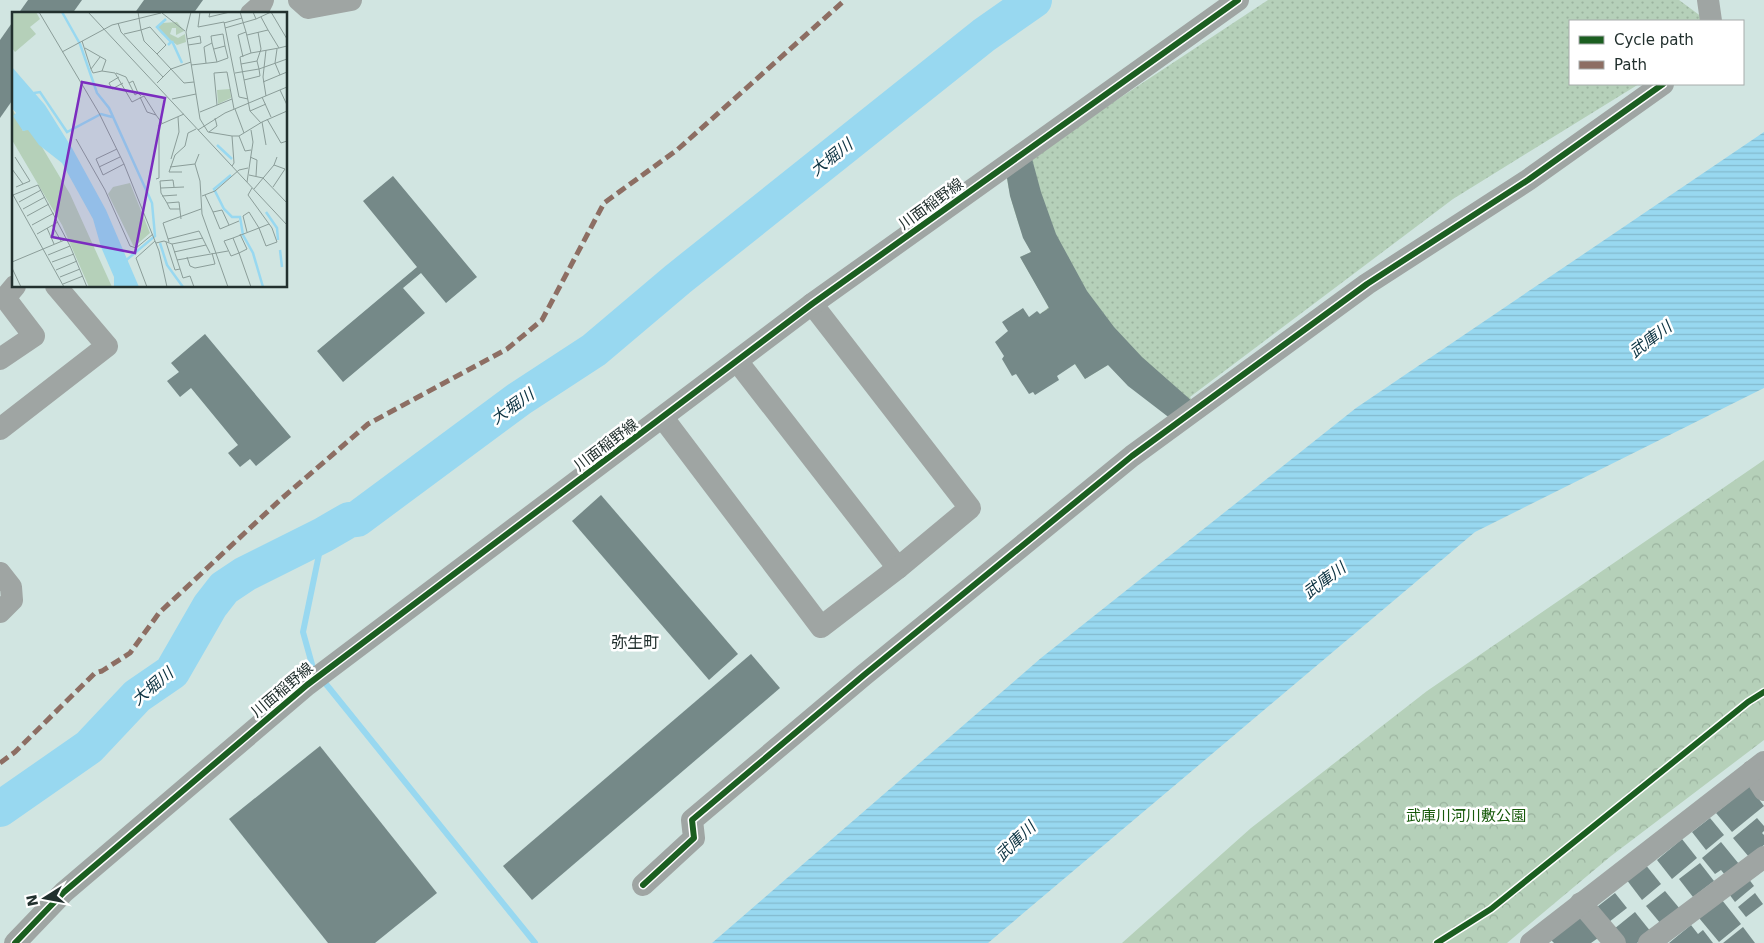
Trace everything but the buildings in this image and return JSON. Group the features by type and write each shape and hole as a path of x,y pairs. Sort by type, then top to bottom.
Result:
{"street":[{"path":"253,12 263,0"},
{"path":"299,0 308,8 351,0"},
{"name":"川面稲野線","path":"15,943 64,892 307,685 812,304 1238,0"},
{"path":"1708,0 1711,20"},
{"path":"643,885 694,838 692,820 1132,456 1368,284 1528,180 1662,85"},
{"path":"0,430 108,346 58,288"},
{"path":"0,359 34,336 6,295"},
{"path":"663,418 821,627 898,568 970,508 812,304"},
{"path":"737,362 898,568"},
{"path":"0,574 11,587 12,600 0,612"},
{"path":"1531,943 1758,767 1764,790"},
{"path":"1650,943 1764,857"},
{"path":"1581,903 1615,943"}],"green space":[{"path":"1268,0 1679,0 1702,17 1700,20 1569,20 1569,85 1637,85 1453,199 1190,397 1193,402 1108,365 1085,379 1040,314 1049,307 1020,257 1031,252 1015,213 1006,173"},
{"name":"武庫川河川敷公園","path":"1764,460 1764,740 1611,856 1507,943 1122,943 1251,828 1427,691"}],"water":[{"name":"武庫川","path":"1764,132 1764,388 1475,532 988,943 712,943 1041,658 1356,408"}],"waterway":[{"name":"大堀川","path":"0,809 89,747 137,696 172,672 210,606 224,588 245,574 349,520 357,519 519,399 594,350 678,279 984,35 1034,0"},
{"path":"323,535 303,632 313,668 535,943"}],"marked path":[{"path":"0,763 15,752 95,673 102,671 130,653 159,613 280,500 368,424 507,349 542,320 604,203 677,150 845,0"}],"cycle path":[{"path":"15,943 64,892 307,685 812,304 1238,0"},
{"path":"643,885 694,838 692,820 864,675 1132,456 1367,284 1528,180 1662,85"},
{"path":"1437,943 1491,909 1748,702 1764,692"}],"district":[{"name":"弥生町","path":"635,642"}]}
